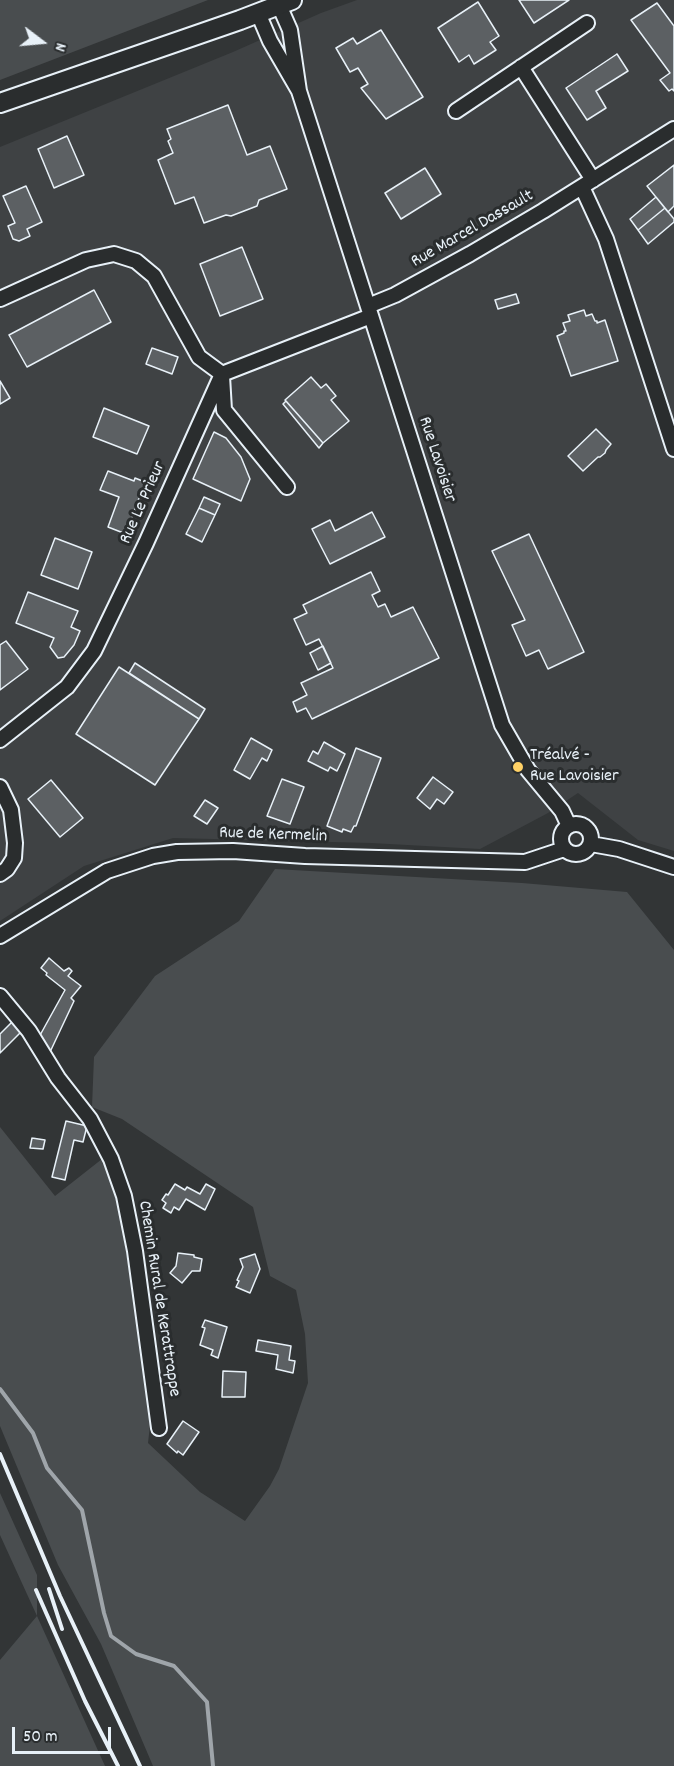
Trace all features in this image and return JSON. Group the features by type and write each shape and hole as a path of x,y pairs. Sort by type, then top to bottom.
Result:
{"main road":[{"path":"0,103 285,2"}],"street":[{"name":"Rue Lavoisier","path":"285,2 299,91 502,725 528,770 562,811 569,826"},
{"name":"Rue Lavoisier","path":"258,13 270,41 299,91"},
{"path":"456,111 587,23"},
{"path":"521,66 587,183 674,449"},
{"name":"Rue Marcel Dassault","path":"222,374 369,311 470,255 674,129"},
{"path":"0,299 86,260 114,255 136,261 154,276 199,357 222,374 224,410 286,487"},
{"name":"Rue Le Prieur","path":"0,740 67,687 94,651 146,543 222,374"},
{"path":"0,787 10,810 15,843 14,858 3,871"},
{"path":"574,824 585,827 591,834 591,844 585,852 569,854 564,849 561,834 574,824"},
{"path":"591,844 619,849 674,867"},
{"name":"Rue de Kermelin","path":"0,936 107,871 153,856 177,852 233,851 305,856 525,862 564,849"},
{"name":"Chemin Rural de Kerattrappe","path":"0,996 29,1031 58,1078 90,1119 111,1158 124,1196 135,1251 159,1428"}],"shaded area":[{"path":"0,0 208,0 0,80"},
{"path":"357,0 674,0 674,851 638,840 578,793 548,813 480,849 371,843 173,838 84,866 0,921 0,147"},
{"path":"275,869 522,883 627,892 674,950 674,1766 153,1766 101,1644 58,1565 0,1426 0,1127 55,1196 102,1159 118,1204 136,1310 150,1425 148,1443 200,1492 245,1521 279,1469 308,1383 305,1334 296,1290 270,1276 253,1207 122,1119 92,1107 94,1057 155,976 239,921"},
{"path":"0,1493 37,1575 37,1616 0,1535"},
{"path":"37,1616 105,1766 0,1766 0,1660"}],"building":[{"path":"519,0 569,0 534,23"},
{"path":"478,2 499,36 490,42 496,50 474,64 469,55 459,62 438,28"},
{"path":"657,3 674,26 674,91 672,89 669,91 660,80 670,73 631,20"},
{"path":"381,30 423,97 386,119 361,88 368,84 358,68 350,72 336,48 353,38 357,44"},
{"path":"617,54 628,71 596,91 606,108 587,120 566,88"},
{"path":"228,105 247,155 270,146 287,189 259,200 257,206 204,223 194,197 175,204 158,160 173,153 168,141 171,139 167,129"},
{"path":"67,136 84,175 54,188 38,149"},
{"path":"674,165 674,206 668,212 647,186"},
{"path":"425,168 441,194 401,219 385,193"},
{"path":"26,186 42,222 27,229 30,236 19,241 13,239 8,226 15,223 3,196"},
{"path":"656,197 665,208 638,230 630,219"},
{"path":"665,208 674,222 648,244 638,230"},
{"path":"242,247 263,299 220,316 200,264"},
{"path":"94,290 111,322 27,367 9,335"},
{"path":"516,294 519,303 498,309 495,300"},
{"path":"584,310 586,316 592,314 597,323 605,320 618,361 571,376 557,336 566,331 563,323 570,321 568,315"},
{"path":"152,348 178,357 172,374 146,364"},
{"path":"311,377 321,388 326,384 336,396 331,400 349,421 323,443 285,400"},
{"path":"0,381 10,398 0,404"},
{"path":"286,401 323,443 319,448 283,404"},
{"path":"104,408 149,426 137,454 93,437"},
{"path":"596,429 611,444 605,453 583,471 568,456"},
{"path":"214,432 226,438 241,457 250,479 241,501 193,479"},
{"path":"108,471 134,481 135,478 145,482 126,534 108,527 119,497 100,490"},
{"path":"204,497 220,504 215,515 199,508"},
{"path":"199,508 215,515 202,542 186,534"},
{"path":"372,512 385,537 330,564 312,529 330,520 335,531"},
{"path":"529,534 584,652 548,669 539,650 526,656 512,625 525,620 492,551"},
{"path":"55,538 92,552 78,589 41,575"},
{"path":"371,572 380,591 372,595 378,607 385,604 391,617 413,607 439,658 312,719 306,708 297,712 293,702 307,695 301,683 333,668 319,639 306,645 294,619 307,613 303,605"},
{"path":"28,592 78,611 71,627 80,631 74,645 64,657 58,658 50,647 54,638 16,623"},
{"path":"6,641 28,669 0,690 0,645"},
{"path":"323,646 331,663 318,670 310,653"},
{"path":"135,663 205,709 199,719 129,673"},
{"path":"119,667 199,719 155,785 76,734"},
{"path":"251,738 272,750 267,761 262,758 250,779 234,770"},
{"path":"324,742 345,754 337,771 330,767 328,771 308,761 313,751 318,754"},
{"path":"356,748 381,758 356,826 351,832 343,829 342,832 327,826"},
{"path":"433,777 453,792 444,804 437,799 430,809 417,798"},
{"path":"282,779 304,787 290,824 267,816"},
{"path":"51,780 83,818 60,837 28,799"},
{"path":"205,800 218,808 207,824 194,816"},
{"path":"49,958 64,971 69,968 72,971 68,976 81,986 71,998 74,1001 50,1052 39,1037 65,990 41,968"},
{"path":"14,1020 23,1030 0,1053 0,1034"},
{"path":"66,1121 87,1126 83,1142 74,1140 65,1180 52,1177"},
{"path":"32,1138 45,1140 43,1149 30,1148"},
{"path":"175,1184 185,1190 187,1187 200,1194 206,1184 215,1189 205,1210 186,1199 179,1210 174,1207 171,1213 163,1208 166,1203 162,1200"},
{"path":"178,1253 194,1255 202,1259 200,1271 192,1271 182,1283 170,1273 176,1266"},
{"path":"255,1254 260,1269 250,1293 236,1287 243,1267 240,1259"},
{"path":"205,1320 227,1327 218,1358 211,1355 213,1350 200,1345"},
{"path":"258,1340 291,1346 289,1360 295,1361 293,1373 276,1369 278,1355 256,1351"},
{"path":"223,1371 246,1372 245,1397 222,1397"},
{"path":"183,1421 199,1432 183,1455 167,1444"}],"waterway":[{"path":"0,1389 33,1433 47,1468 82,1510 111,1636 136,1654 174,1666 207,1702 213,1766"}],"railway":[{"path":"0,1454 60,1596 140,1766"},
{"path":"49,1589 62,1629"},
{"path":"36,1590 85,1701 118,1766"}],"place":[{"name":"Tréalvé - Rue Lavoisier","path":"518,767"}]}
